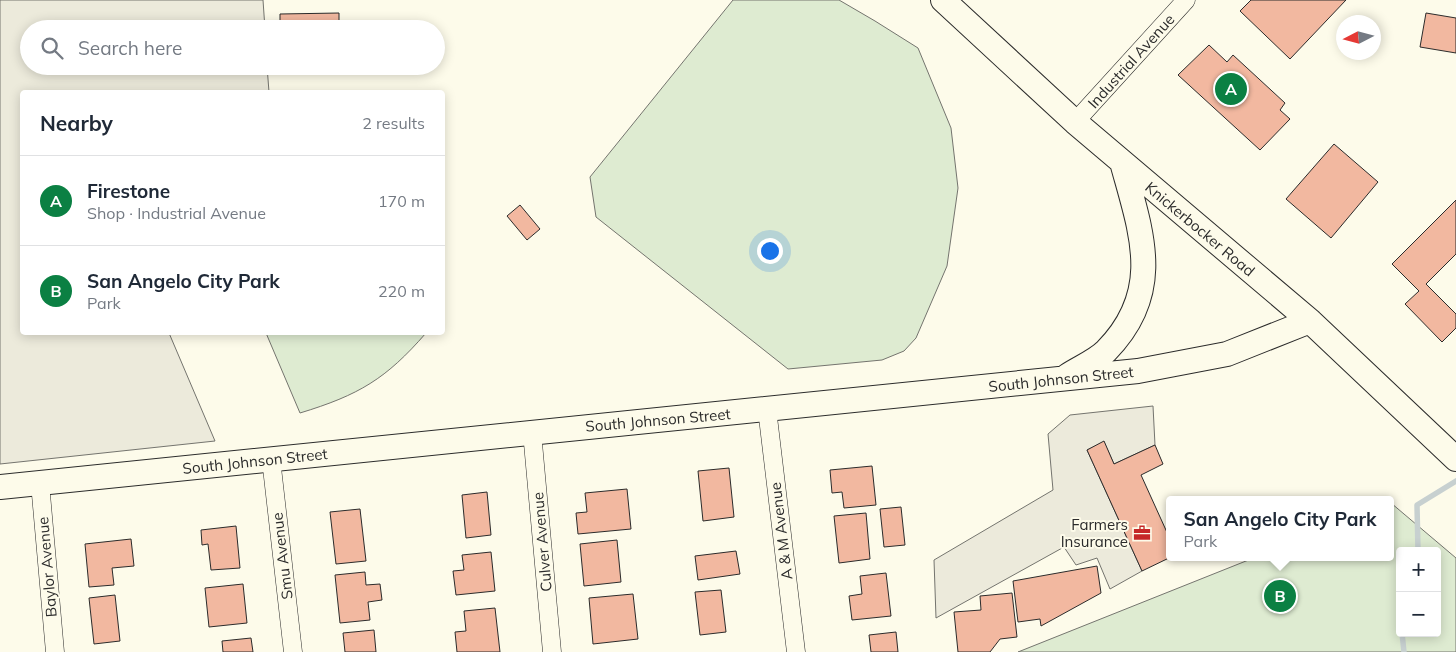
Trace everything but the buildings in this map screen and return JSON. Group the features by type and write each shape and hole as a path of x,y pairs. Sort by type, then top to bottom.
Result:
{"main road":[{"name":"Knickerbocker Road","path":"943,0 1075,122 1310,322 1456,459"},
{"path":"1062,379 1105,352 1127,325 1138,298 1145,268 1143,238 1122,162"},
{"name":"South Johnson Street","path":"0,487 1138,371 1227,354 1310,322"}],"street":[{"name":"Industrial Avenue","path":"1075,122 1186,0"},
{"name":"A & M Avenue","path":"767,409 796,652"},
{"name":"Culver Avenue","path":"532,432 552,652"},
{"name":"Smu Avenue","path":"271,459 293,652"},
{"name":"Baylor Avenue","path":"40,483 55,652"}],"green space":[{"path":"733,0 839,0 918,48 951,128 958,188 947,266 916,338 904,351 882,360 788,369 596,217 590,177"},
{"path":"267,335 424,335 398,362 370,384 339,399 300,413"},
{"path":"1394,506 1456,558 1456,652 1018,652 1246,561 1394,561"}],"shaded area":[{"path":"0,0 263,0 264,20 20,20 20,75 268,75 269,90 20,90 20,335 170,335 215,441 0,464"},
{"path":"1153,406 1155,445 1114,464 1104,442 1087,450 1142,571 1110,589 1097,558 1076,565 1064,547 936,618 934,560 1053,490 1048,434 1070,415"}],"waterway":[{"path":"1418,547 1417,505 1456,481"},
{"path":"1402,637 1404,652"}],"place":[{"name":"Firestone","path":"1231,89"},
{"name":"Farmers Insurance","path":"1142,533"},
{"name":"San Angelo City Park","path":"1280,596"}]}
